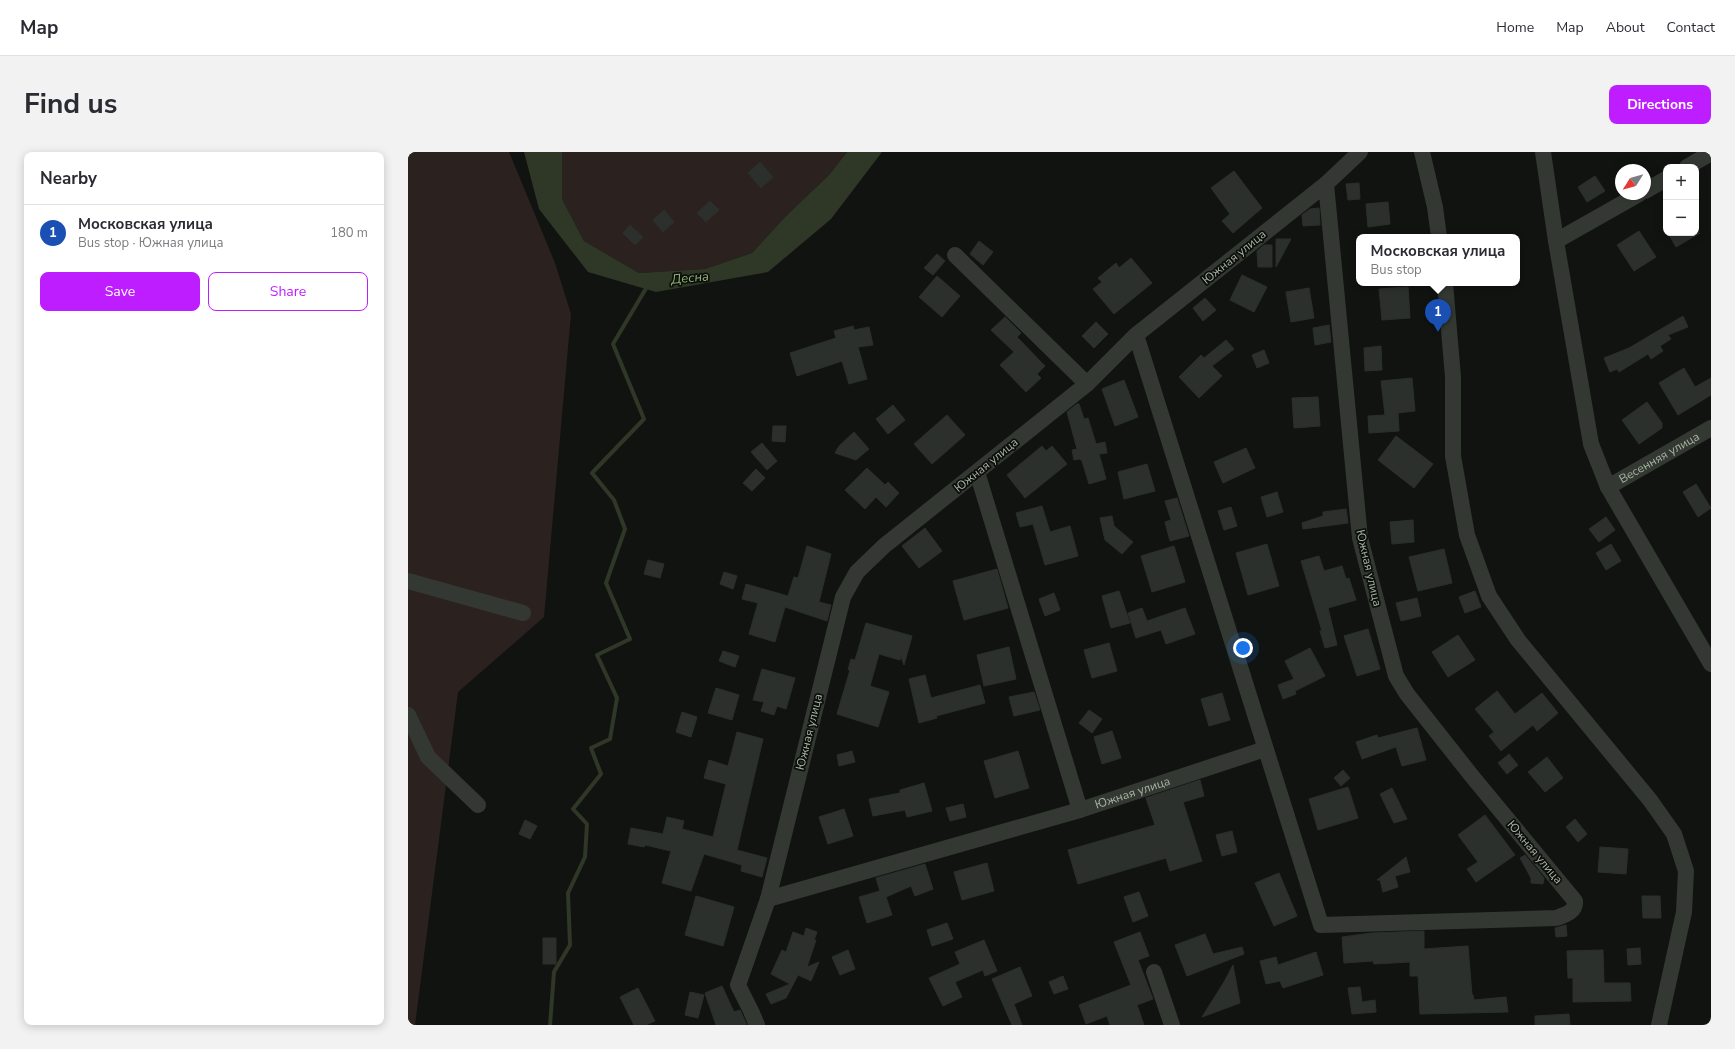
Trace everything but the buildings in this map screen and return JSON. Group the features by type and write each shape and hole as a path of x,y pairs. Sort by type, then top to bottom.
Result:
{"street":[{"path":"1326,184 1360,152"},
{"path":"1422,152 1435,207 1439,234"},
{"path":"1543,152 1556,241 1591,444 1608,487 1711,664"},
{"path":"1692,164 1711,153"},
{"path":"1651,188 1663,181"},
{"name":"Южная улица","path":"1326,184 1360,538 1396,676 1407,694 1471,775 1575,901 1575,905 1567,914 1556,918 1321,925 1265,748 1080,810 768,899 843,597 857,572 884,546 1086,384 1136,335 1326,184"},
{"path":"1556,241 1628,200"},
{"path":"955,255 1086,384"},
{"path":"1445,286 1452,377 1453,456 1467,536 1489,596 1518,640 1650,800 1674,834 1686,871 1684,912 1659,1025"},
{"path":"1136,335 1265,748"},
{"name":"Весенняя улица","path":"1608,487 1711,428"},
{"path":"977,472 1080,810"},
{"path":"408,581 523,613"},
{"path":"408,715 428,757 478,805"},
{"path":"756,1025 752,1011 738,985 768,899"},
{"path":"1154,972 1172,1025"}],"shaded area":[{"path":"408,152 509,152 555,263 571,314 544,617 458,692 415,1025 408,1025"},
{"path":"562,152 847,152 829,175 786,216 752,253 705,269 639,273 584,241 562,199"}],"water":[{"name":"Десна","path":"524,152 562,152 562,199 584,241 639,273 705,269 752,253 786,216 829,175 847,152 882,152 831,219 768,272 656,292 588,272 539,209"}],"waterway":[{"path":"550,1025 554,972 570,945 568,893 585,857 587,824 573,809 601,774 591,748 610,739 617,698 597,655 630,639 606,583 625,529 614,500 592,473 644,419 613,344 648,285"}],"place":[{"name":"Московская улица","path":"1438,332"}]}
